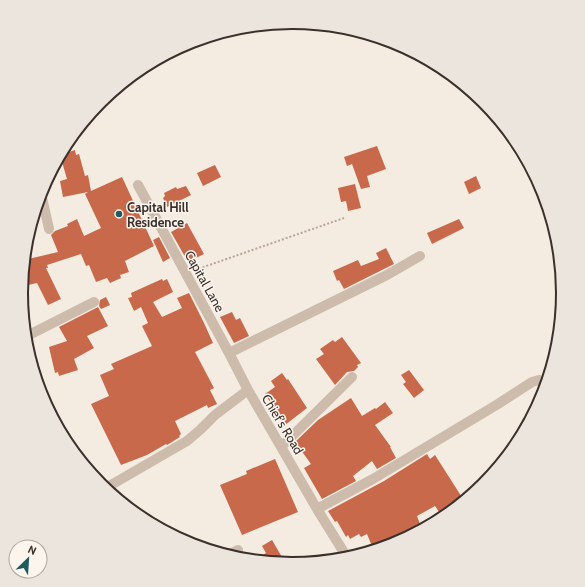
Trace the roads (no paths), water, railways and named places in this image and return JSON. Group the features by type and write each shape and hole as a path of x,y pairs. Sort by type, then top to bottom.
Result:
{"street":[{"name":"Capital Lane","path":"138,185 248,390"},
{"path":"43,204 49,229"},
{"path":"229,353 420,256"},
{"path":"31,334 94,302"},
{"path":"281,446 352,377"},
{"path":"317,509 372,479 532,382 542,381"},
{"name":"Chief's Road","path":"110,485 187,441 215,415 248,390 344,553"}],"place":[{"name":"Capital Hill Residence","path":"119,214"}]}
